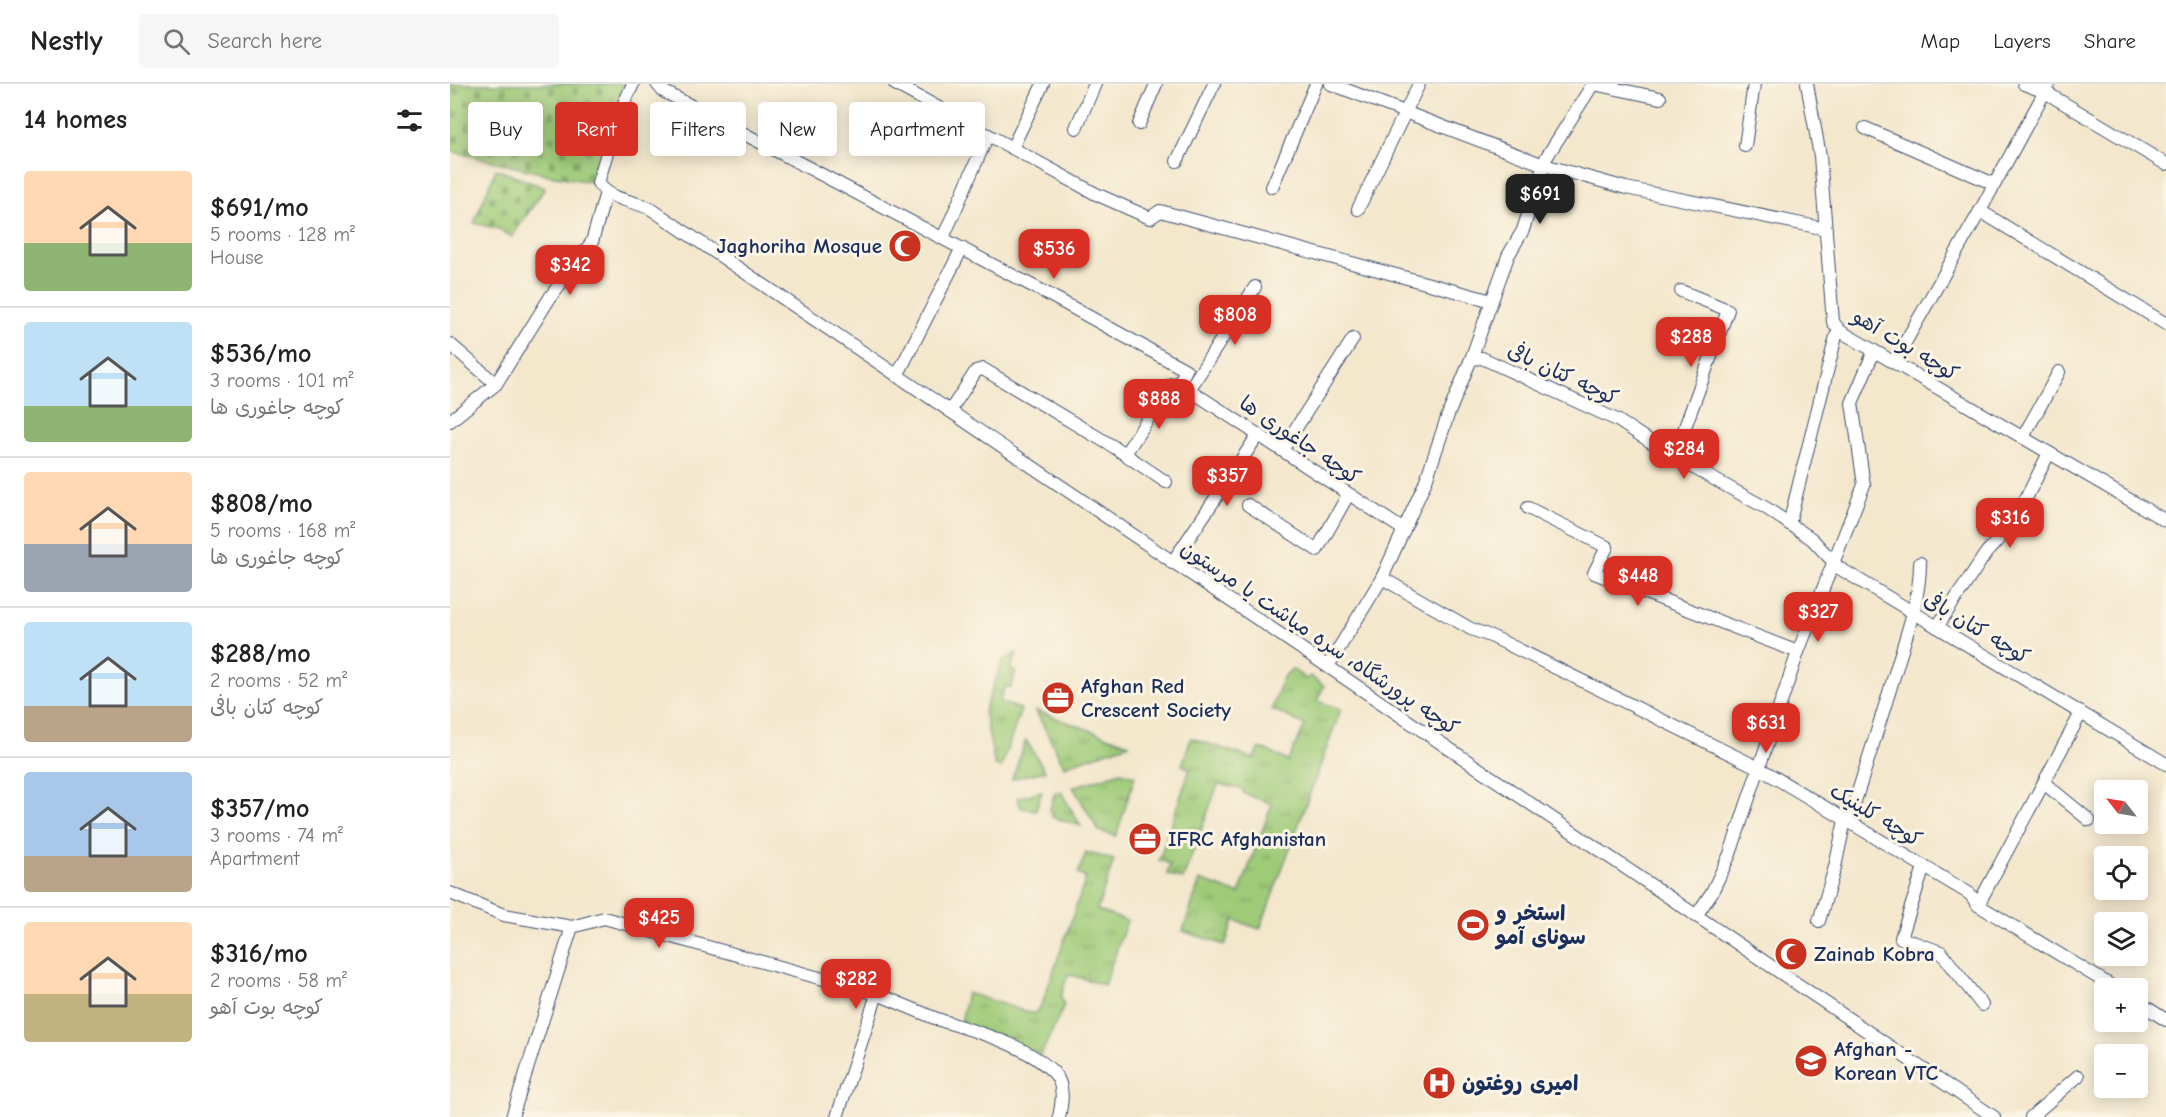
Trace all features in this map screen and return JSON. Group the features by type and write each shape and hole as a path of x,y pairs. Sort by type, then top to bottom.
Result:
{"street":[{"path":"450,421 496,384 551,296 592,242 606,192 598,183 618,116 633,84"},
{"path":"657,84 663,91 943,238 1186,370 1184,386"},
{"path":"895,84 1096,194 1150,218 1160,211 1492,301"},
{"path":"1012,148 1043,84"},
{"path":"1076,128 1095,84"},
{"path":"1139,124 1156,84"},
{"path":"1177,161 1214,84"},
{"path":"1272,187 1316,84"},
{"path":"1330,84 1544,165 1626,188 1826,229"},
{"path":"1358,209 1419,84"},
{"path":"1328,666 1382,578 1425,483 1508,256 1522,230 1546,158 1593,84 1660,98"},
{"path":"1745,146 1754,84"},
{"name":"کوچه بوت آهو","path":"1807,84 1820,156 1833,321 1840,331 2166,521"},
{"path":"2024,84 2047,88 2166,164"},
{"path":"1894,363 2047,88"},
{"path":"1865,128 1994,184"},
{"path":"943,238 988,135"},
{"name":"کوچه پرورشگاه، سره میاشت یا مرستون","path":"606,192 622,201 635,202 651,209 1994,1117"},
{"path":"1980,212 2166,324"},
{"path":"897,376 962,249"},
{"path":"1184,386 1255,286"},
{"path":"1674,457 1728,310 1681,291"},
{"path":"1789,524 1836,336 1840,331"},
{"path":"1282,450 1353,339"},
{"path":"450,344 496,384"},
{"path":"1696,916 1712,892 1730,854 1798,652 1864,485 1852,403 1875,351"},
{"name":"کوچه کتان بافی","path":"1471,359 1482,358 1617,420 1674,457 1766,508 1812,540 1834,563 1913,613 2166,764"},
{"path":"950,411 976,371 983,369 1125,454 1166,482"},
{"path":"2022,437 2059,372"},
{"path":"1125,454 1172,384 1184,386"},
{"name":"کوچه جاغوری ها","path":"1184,386 1404,530"},
{"path":"1172,563 1258,435"},
{"path":"1937,627 1986,553 2014,522 2049,453"},
{"path":"1248,505 1317,550 1348,495"},
{"path":"1528,508 1607,547 1594,573 1798,652"},
{"path":"1820,921 1845,820 1851,814 1913,613 1920,582 1920,563"},
{"name":"کوچه کلینیک","path":"1382,578 1471,629 1493,637 1759,768 1970,894 1978,905 2098,978"},
{"path":"1978,905 2081,713"},
{"path":"2044,783 2089,820"},
{"path":"1924,867 1901,938 1941,952 1982,1005"},
{"path":"450,893 504,915 572,927 604,918 877,994 933,1017 1014,1045 1038,1061 1055,1074 1062,1090 1059,1117"},
{"path":"512,1117 572,927"},
{"path":"837,1117 877,994"},
{"path":"2148,1008 2166,1020"},
{"path":"2031,1117 2078,1076"}],"green space":[{"path":"450,84 633,84 627,102 555,102 555,156 608,156 598,183 549,175 471,156 543,156 543,102 468,102 468,155 450,151"},
{"path":"496,169 545,188 512,237 499,229 474,223"},
{"path":"1017,653 1011,670 1016,672 1011,688 1005,686 1000,702 1021,709 1001,768 995,766 984,711 1003,660"},
{"path":"1292,669 1307,679 1310,676 1324,686 1317,701 1341,709 1260,929 1234,920 1225,945 1183,931 1200,880 1239,894 1272,804 1243,793 1243,789 1218,784 1183,879 1167,874 1170,864 1159,860 1190,769 1182,765 1191,738 1254,759 1258,749 1264,749 1288,761 1305,725 1272,709 1283,677"},
{"path":"1036,711 1129,744 1130,744 1064,766"},
{"path":"1026,740 1045,771 1012,779"},
{"path":"1121,772 1135,776 1116,836 1099,831 1073,787"},
{"path":"1042,791 1036,810 1021,808 1017,798"},
{"path":"1055,792 1061,792 1081,826 1052,817 1053,813 1049,812"},
{"path":"1086,852 1114,860 1097,910 1127,921 1104,985 1068,974 1061,996 1064,1006 1038,1061 960,1027 967,993 1034,1014 1042,1004 1086,878 1078,874"}],"place":[{"name":"Jaghoriha Mosque","path":"905,246"},
{"name":"Afghan Red Crescent Society","path":"1058,698"},
{"name":"IFRC Afghanistan","path":"1145,839"},
{"name":"استخر و سونای آمو","path":"1473,925"},
{"name":"Zainab Kobra","path":"1791,954"},
{"name":"Afghan - Korean VTC","path":"1811,1061"},
{"name":"امیری روغتون","path":"1439,1083"}]}
